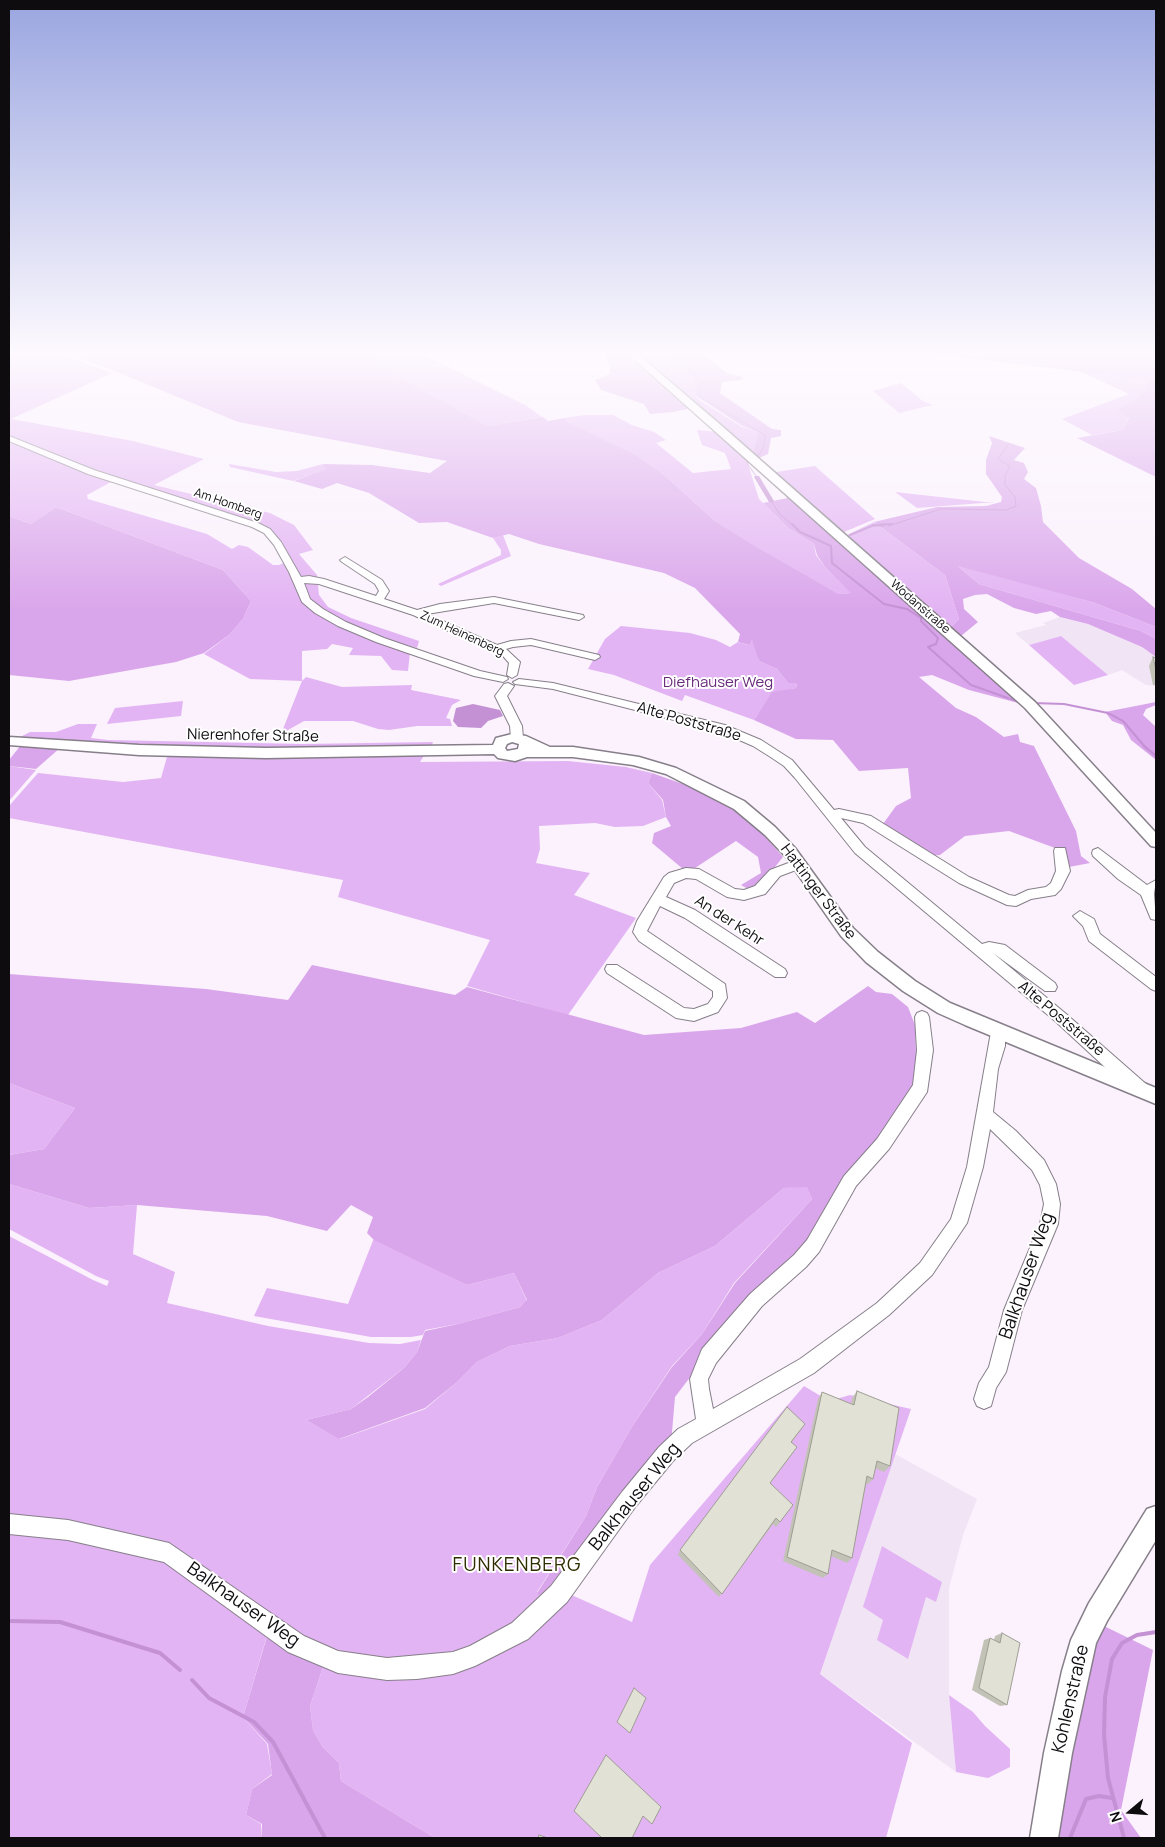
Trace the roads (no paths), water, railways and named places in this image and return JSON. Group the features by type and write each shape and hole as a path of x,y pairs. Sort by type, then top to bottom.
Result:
{"main road":[{"name":"Wodanstraße","path":"728,437 1027,702 1156,842"},
{"name":"Nierenhofer Straße","path":"9,740 138,750 266,754 515,744"},
{"name":"Hattinger Straße","path":"515,744 555,751 634,760 694,780 733,801 754,816 777,838 799,864 843,926 881,965 909,986 944,1008 1148,1093"},
{"name":"Kohlenstraße","path":"1044,1838 1058,1753 1075,1671 1084,1640 1102,1604 1156,1518"}],"street":[{"name":"Am Homberg","path":"9,438 91,472 255,525 267,531 287,559"},
{"name":"Alte Poststraße","path":"287,559 306,600 342,624 380,640 478,674 553,686 668,714 741,736 788,763 860,850 1148,1093"},
{"path":"345,560 379,582 384,591 380,599"},
{"name":"Zum Heinenberg","path":"297,581 313,579 380,599 507,654 515,662 511,680 501,696 510,717 515,744"},
{"path":"417,614 440,607 494,600 578,617"},
{"path":"496,649 518,643 536,643 595,657"},
{"path":"831,815 839,813 867,819 964,880 1016,901 1028,895 1050,891 1056,886 1063,871 1060,851"},
{"path":"1098,853 1123,876 1152,888 1156,915"},
{"name":"An der Kehr","path":"612,969 681,1014 699,1014 712,1008 719,1002 720,988 642,934 642,925 669,880 679,874 699,874 732,893 744,895 760,890 775,873 799,864"},
{"name":"An der Kehr","path":"658,899 690,914 780,973"},
{"path":"1080,916 1089,923 1094,937 1156,985"},
{"name":"Alte Poststraße","path":"979,950 989,946 1000,949 1050,987"},
{"path":"707,1424 699,1389 699,1379 705,1362 756,1300 800,1261 813,1246 850,1181 883,1144 921,1087 925,1050 922,1017"},
{"name":"Balkhauser Weg","path":"9,1524 68,1530 168,1553 296,1644 338,1662 387,1669 417,1668 453,1663 474,1655 520,1630 559,1594 666,1454 685,1436 807,1366 883,1309 926,1268 958,1223 975,1167 985,1115 990,1069 998,1032"},
{"name":"Balkhauser Weg","path":"984,1399 988,1383 996,1372 1013,1310 1049,1224 1052,1204 1048,1184 1038,1165 1010,1136 985,1115"}],"waterway":[{"path":"754,457 759,455 764,446 765,437"},
{"path":"888,526 941,509 1006,510 1016,506 1015,497 1005,485 1005,476 1010,466 998,459 1008,445"},
{"path":"749,459 747,460 748,465 757,477"},
{"path":"757,477 771,501"},
{"path":"771,501 779,513 793,526"},
{"path":"792,524 800,532 831,546 832,563 884,604 907,609 921,618 921,621 938,638 936,644 928,647 971,685 1022,703"},
{"path":"872,526 892,524"},
{"path":"850,535 872,526"},
{"path":"872,526 884,526"},
{"path":"1033,703 1064,704 1108,713 1123,721 1145,747"},
{"path":"1145,747 1156,756"},
{"path":"9,1621 60,1622 160,1653 180,1670"},
{"path":"1124,1838 1108,1778 1104,1735 1105,1697 1112,1659 1122,1643 1137,1635 1156,1632"},
{"path":"192,1680 209,1698 254,1722 273,1742 325,1838"},
{"path":"1070,1838 1086,1799 1099,1796 1112,1798"}],"district":[{"name":"FUNKENBERG","path":"517,1566"}],"park label":[{"name":"Diefhauser Weg","path":"718,683"}]}
